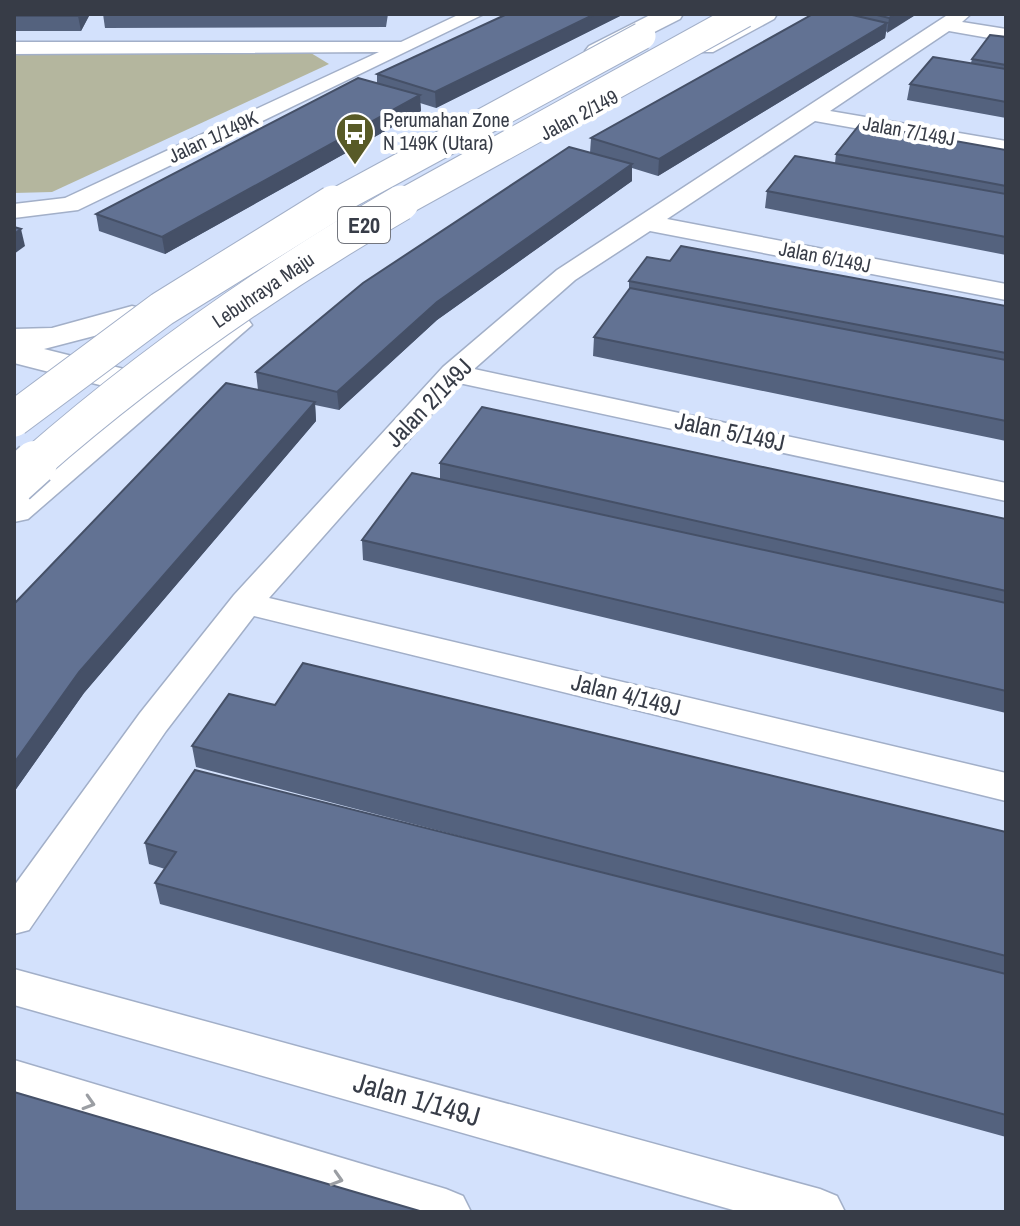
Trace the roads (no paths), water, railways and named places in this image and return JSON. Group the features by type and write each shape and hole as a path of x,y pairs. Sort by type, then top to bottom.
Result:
{"main road":[{"name":"Jalan 2/149","path":"32,383 320,197 671,14"},
{"name":"Lebuhraya Maju","path":"14,419 182,295 317,211 683,14"},
{"name":"Lebuhraya Maju","path":"14,482 182,346 307,259 424,189 744,14"},
{"name":"Jalan 2/149","path":"14,510 227,330 307,275 535,139 765,14"},
{"path":"14,340 54,338 132,316"},
{"path":"14,352 32,383 128,413"},
{"path":"32,383 158,389"}],"street":[{"name":"Jalan 1/149K","path":"14,211 70,205 475,14"},
{"path":"953,19 1006,35"},
{"name":"Jalan 2/149J","path":"14,918 153,722 246,603 453,373 566,275 953,19"},
{"name":"Jalan 1/149K","path":"14,48 408,46"},
{"name":"Jalan 7/149J","path":"813,114 1006,148"},
{"name":"Jalan 6/149J","path":"643,222 1006,292"},
{"name":"Jalan 5/149J","path":"453,373 1006,492"},
{"name":"Jalan 4/149J","path":"246,603 1006,787"},
{"name":"Jalan 1/149J","path":"14,987 820,1212"},
{"path":"14,1080 446,1212"}],"place":[{"name":"Perumahan Zone N 149K (Utara)","path":"355,166"}]}
